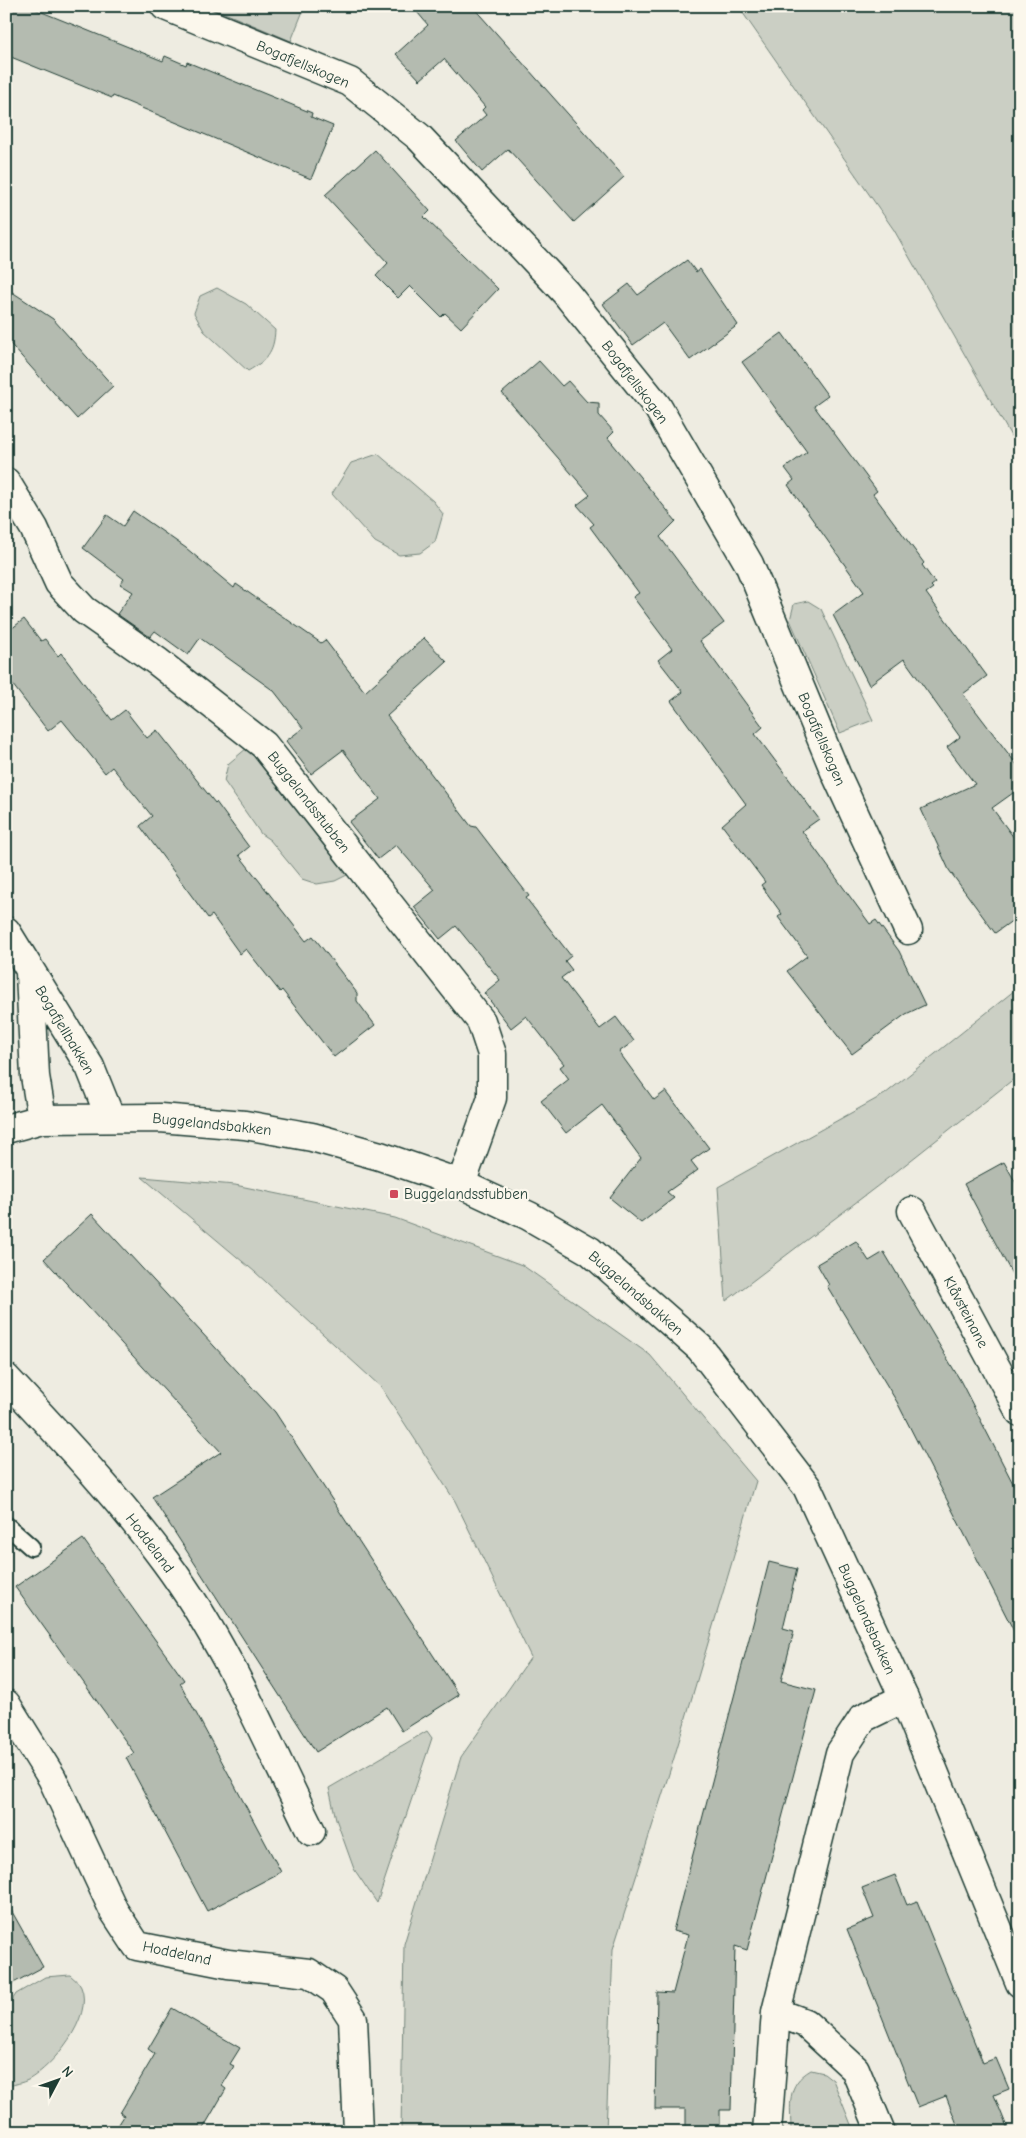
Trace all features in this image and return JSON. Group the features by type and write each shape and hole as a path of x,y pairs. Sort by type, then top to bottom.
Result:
{"street":[{"name":"Bogafjellskogen","path":"165,6 350,82 419,137 565,292 657,406 749,564 836,774 908,930"},
{"name":"Buggelandsstubben","path":"6,482 34,528 59,582 84,610 158,662 264,745 482,1021 492,1054 492,1098 461,1184"},
{"name":"Bogafjellbakken","path":"6,931 90,1067 110,1117"},
{"name":"Bogafjellbakken","path":"30,972 35,1076 42,1119"},
{"name":"Buggelandsbakken","path":"6,1129 42,1119 110,1117 245,1125 312,1137 380,1156 461,1184 529,1216 590,1251 700,1348 807,1487 904,1698 1020,1983"},
{"name":"Klåvsteinane","path":"912,1211 1020,1412"},
{"name":"Hoddeland","path":"8,1384 108,1488 166,1562 229,1666 311,1831"},
{"path":"767,2132 776,2012 840,1753 863,1718 904,1698"},
{"name":"Hoddeland","path":"7,1707 52,1778 114,1911 138,1946 228,1964 309,1972 334,1990 353,2020 358,2132"},
{"path":"776,2012 805,2023 855,2069 881,2132"}],"lane":[{"path":"6,1525 31,1547"}],"shaded area":[{"path":"208,6 305,6 291,41"},
{"path":"738,6 1020,6 1020,452 894,230"},
{"path":"217,288 246,304 275,330 273,344 268,355 248,371 204,331 194,313 200,296"},
{"path":"378,454 433,501 443,514 435,542 420,553 399,555 375,542 332,494 351,463"},
{"path":"808,601 821,609 873,720 840,733 790,620 794,604"},
{"path":"247,748 347,875 335,881 317,884 302,879 270,840 261,834 224,781 228,764"},
{"path":"1020,986 1020,1074 892,1175 726,1301 718,1187 885,1094"},
{"path":"142,1177 235,1185 395,1218 522,1265 650,1355 756,1481 674,1758 613,1949 606,2132 401,2132 404,1944 461,1757 531,1657 455,1501 381,1387 255,1272"},
{"path":"427,1731 432,1738 377,1903 354,1869 336,1819 329,1788"},
{"path":"70,1975 80,1985 83,1999 82,2012 69,2040 49,2064 38,2073 23,2082 9,2086 6,2085 6,2010 16,1994 45,1977"},
{"path":"811,2070 824,2073 833,2080 854,2132 791,2132 790,2104 793,2089 797,2082"}],"building":[{"path":"6,6 27,6 163,61 165,56 186,65 187,62 312,113 311,117 333,126 311,179 113,96 112,98 6,55"},
{"path":"412,6 472,6 624,177 574,222 508,149 482,172 456,141 486,115 482,110 485,107 444,59 420,80 396,54 428,25"},
{"path":"375,150 430,211 424,217 498,289 461,328 445,313 441,317 410,286 398,298 376,276 388,263 325,195"},
{"path":"687,260 696,272 700,269 738,325 690,360 663,323 633,345 603,304 629,284 638,295"},
{"path":"6,288 53,319 113,386 77,419 6,339"},
{"path":"782,333 828,396 814,406 877,491 873,494 924,563 922,565 935,583 931,586 933,588 926,593 987,676 963,694 1017,765 1020,764 1020,788 992,808 1020,846 1020,915 995,933 949,870 921,809 975,784 947,747 960,737 904,659 869,685 833,615 864,592 788,485 794,480 785,468 807,452 742,362"},
{"path":"539,361 562,386 568,381 587,402 599,403 599,415 614,432 608,438 676,521 660,537 724,623 700,641 763,727 755,734 819,819 802,831 870,924 876,920 899,951 925,1005 906,1014 852,1054 787,971 807,956 778,917 782,914 761,885 765,882 722,825 746,804 671,701 683,692 658,660 672,649 633,597 639,593 590,527 594,524 577,505 590,495 502,393"},
{"path":"133,511 186,548 234,588 236,584 321,643 325,640 365,692 424,638 447,662 387,716 471,826 476,827 529,896 526,898 571,956 565,961 572,970 561,978 600,1029 616,1017 634,1041 619,1052 654,1100 666,1091 709,1148 691,1161 698,1170 667,1192 674,1198 641,1223 610,1198 641,1158 602,1105 566,1133 541,1101 569,1079 560,1067 564,1064 526,1016 511,1028 484,993 500,980 456,926 440,939 414,907 435,890 396,845 378,859 349,822 380,799 343,750 311,774 286,741 303,728 274,691 200,638 188,655 155,631 150,637 117,614 133,592 120,584 124,579 83,548 107,515 123,526"},
{"path":"24,619 41,641 45,639 58,656 61,653 112,720 125,710 147,738 157,730 216,802 249,847 239,855 306,941 313,936 357,993 357,1001 375,1025 334,1057 282,990 280,992 246,949 240,954 212,915 208,918 140,826 152,816 112,767 105,773 62,720 48,731 6,676 6,633"},
{"path":"1004,1162 1020,1190 1020,1289 964,1184"},
{"path":"92,1214 275,1412 459,1695 402,1731 387,1707 316,1752 152,1497 221,1452 44,1259"},
{"path":"856,1241 869,1261 884,1252 960,1380 1020,1497 1020,1643 897,1402 827,1286 829,1285 817,1264"},
{"path":"83,1539 184,1680 180,1683 281,1872 207,1911 126,1758 134,1753 15,1587"},
{"path":"769,1562 797,1569 783,1628 794,1631 781,1681 816,1690 747,1950 735,1946 731,2110 720,2110 720,2132 686,2132 686,2109 655,2109 657,1992 673,1993 688,1935 673,1931"},
{"path":"895,1875 907,1905 917,1901 983,2063 996,2058 1009,2089 994,2095 1009,2132 960,2132 946,2096 918,2107 847,1929 874,1918 862,1888"},
{"path":"6,1901 43,1967 6,1987"},
{"path":"172,2008 240,2048 230,2064 234,2066 222,2086 226,2089 201,2132 114,2132 124,2116 120,2113 155,2054 148,2049"}],"place":[{"name":"Buggelandsstubben","path":"394,1194"}]}
